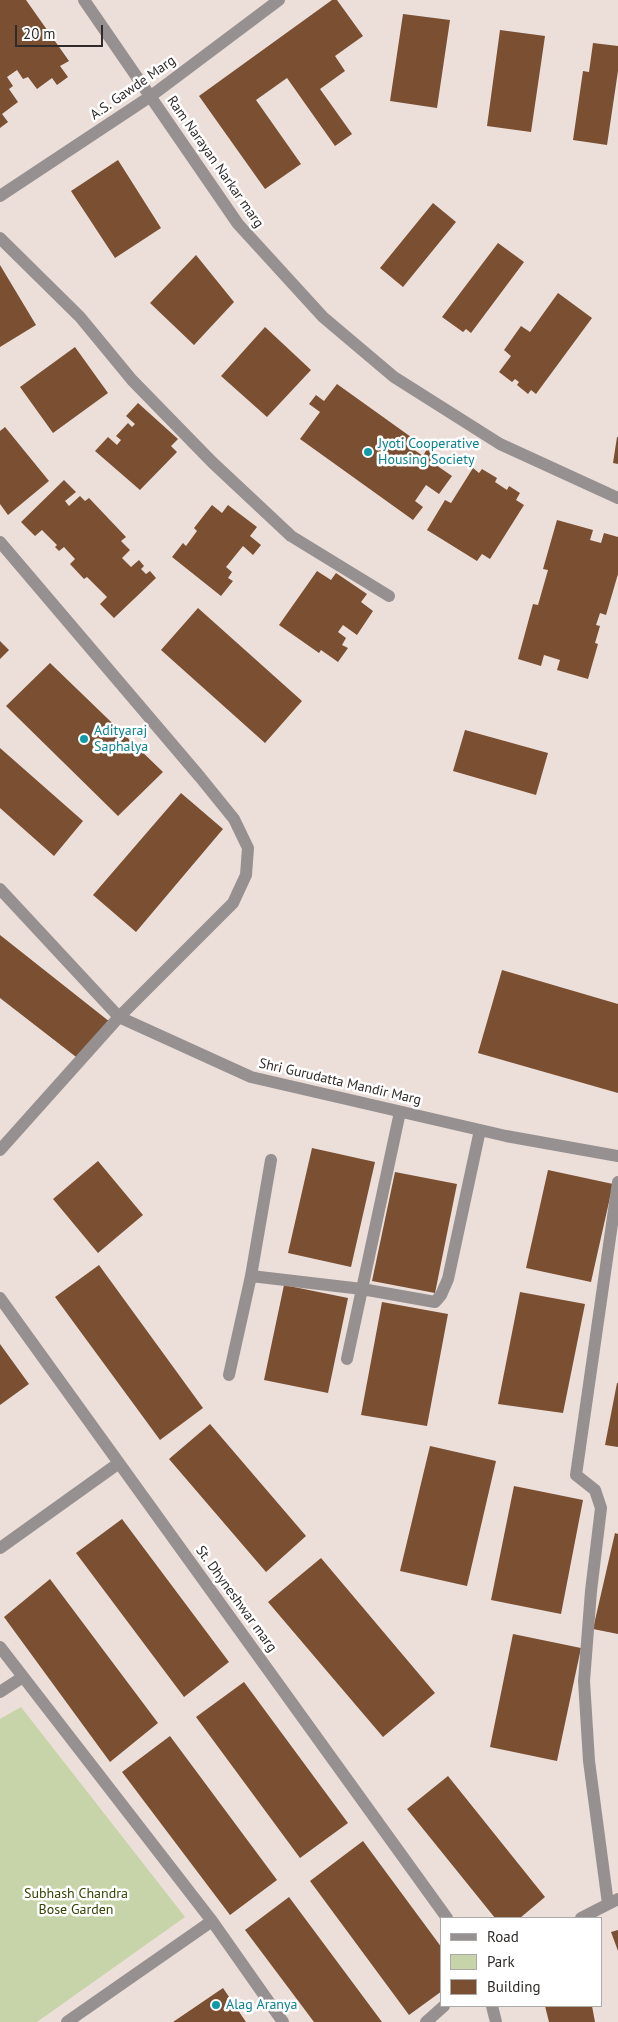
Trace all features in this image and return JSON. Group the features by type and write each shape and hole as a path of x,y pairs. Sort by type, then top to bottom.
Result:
{"street":[{"name":"Ram Narayan Narkar marg","path":"84,0 238,224 323,317 394,377 500,444 618,498"},
{"name":"A.S. Gawde Marg","path":"0,196 150,96 279,0"},
{"path":"0,238 80,316 132,380 212,462 291,536 389,596"},
{"path":"0,542 200,777 234,819 248,848 246,875 233,903 119,1017 0,1150"},
{"name":"Shri Gurudatta Mandir Marg","path":"0,889 119,1017 251,1078 480,1130 618,1156"},
{"path":"348,1359 400,1112"},
{"path":"251,1276 362,1289 435,1302 441,1295 448,1279 480,1130"},
{"path":"230,1375 251,1276 271,1160"},
{"path":"583,1917 613,1901 589,1761 584,1681 591,1591 601,1508 595,1490 576,1475 618,1182"},
{"name":"St. Dhyneshwar marg","path":"0,1298 446,1917"},
{"path":"0,1548 119,1464"},
{"path":"0,1647 212,1921 283,2022"},
{"path":"0,1692 23,1678"},
{"path":"67,2022 212,1921"},
{"path":"426,2022 443,2007"},
{"path":"492,2007 496,2022"}],"green space":[{"name":"Subhash Chandra Bose Garden","path":"21,1707 185,1917 37,2022 0,2022 0,1719"}],"building":[{"path":"0,0 26,0 69,61 60,66 68,77 57,85 52,78 37,89 28,77 23,79 17,70 7,77 13,86 9,89 18,102 2,114 8,122 0,128"},
{"path":"332,0 337,0 363,36 335,56 345,71 320,89 352,134 335,146 287,78 256,100 301,164 265,189 199,96"},
{"path":"403,14 450,20 437,108 390,101"},
{"path":"500,30 545,36 531,132 487,126"},
{"path":"593,43 618,46 618,71 607,145 573,140 583,71 589,72"},
{"path":"118,160 161,228 115,258 71,191"},
{"path":"433,203 456,222 403,287 380,268"},
{"path":"498,243 524,262 471,333 466,329 463,332 442,317"},
{"path":"196,255 234,302 194,345 150,303"},
{"path":"0,265 36,325 0,347"},
{"path":"558,293 592,318 536,394 531,390 528,394 517,385 519,382 515,379 512,382 499,372 511,356 504,350 521,326 530,332"},
{"path":"265,327 311,370 267,417 221,376"},
{"path":"75,347 108,393 53,433 20,387"},
{"name":"Jyoti Cooperative Housing Society","path":"337,384 411,437 406,444 423,456 427,449 441,459 436,465 452,476 439,494 426,485 415,501 423,507 413,520 300,439 320,412 309,404 316,395 324,401"},
{"path":"138,403 178,439 171,446 177,452 140,490 95,451 108,437 117,445 121,440 116,436 128,423 132,427 135,424 126,416"},
{"path":"5,427 49,481 8,515 0,504 0,431"},
{"path":"618,437 618,464 613,463"},
{"path":"473,468 479,473 482,469 497,478 495,482 507,490 509,486 520,493 516,500 524,505 490,559 482,554 477,561 427,530 445,500 451,503"},
{"path":"64,480 76,492 65,501 69,506 80,496 85,501 89,498 126,537 121,541 130,550 122,558 131,567 139,560 144,566 141,569 146,574 150,571 156,578 114,618 100,604 107,597 87,577 84,579 70,564 75,559 64,547 59,551 55,547 57,545 42,530 35,536 21,522"},
{"path":"212,505 222,513 228,505 257,527 250,536 261,545 253,555 243,546 226,567 232,572 228,578 233,581 221,596 172,557 183,543 186,546 197,531 194,528"},
{"path":"557,520 593,530 590,540 601,543 604,533 618,537 618,574 606,615 600,613 596,625 600,626 595,643 598,644 588,679 557,670 560,660 544,655 541,666 518,659 533,604 538,605 548,570 543,569"},
{"path":"317,571 331,580 336,573 367,594 361,602 373,611 357,635 343,625 338,632 346,638 342,645 348,648 338,662 321,650 319,653 279,625"},
{"path":"198,608 302,701 265,743 161,650"},
{"path":"0,641 9,650 0,659"},
{"name":"Adityaraj Saphalya","path":"50,663 163,772 118,816 6,706"},
{"path":"465,730 548,753 536,795 453,771"},
{"path":"0,748 83,821 54,856 0,808"},
{"path":"181,793 223,829 136,932 93,895"},
{"path":"0,935 110,1022 80,1060 0,998"},
{"path":"502,970 618,1004 618,1093 478,1053"},
{"path":"312,1148 375,1162 351,1267 288,1253"},
{"path":"98,1161 143,1215 98,1253 53,1199"},
{"path":"548,1170 613,1184 591,1282 526,1268"},
{"path":"395,1172 457,1184 435,1293 372,1281"},
{"path":"99,1265 203,1408 160,1440 55,1297"},
{"path":"284,1285 348,1298 328,1393 264,1380"},
{"path":"520,1292 585,1304 563,1413 498,1404"},
{"path":"382,1302 448,1314 427,1426 361,1415"},
{"path":"0,1344 29,1384 0,1405"},
{"path":"618,1383 618,1447 605,1445"},
{"path":"210,1424 306,1536 266,1572 169,1459"},
{"path":"430,1446 496,1461 467,1586 400,1571"},
{"path":"514,1486 583,1500 561,1614 491,1600"},
{"path":"122,1519 229,1662 184,1697 76,1553"},
{"path":"615,1533 618,1534 618,1634 593,1629"},
{"path":"321,1558 435,1693 383,1737 268,1602"},
{"path":"50,1579 158,1723 110,1762 4,1617"},
{"path":"513,1634 581,1648 557,1761 490,1747"},
{"path":"244,1682 348,1823 300,1858 196,1717"},
{"path":"170,1736 277,1880 230,1915 122,1772"},
{"path":"448,1776 545,1897 521,1917 494,1917 407,1809"},
{"path":"363,1841 440,1945 440,1992 409,2015 310,1881"},
{"path":"289,1897 382,2022 314,2022 245,1930"},
{"path":"618,1930 618,1951 611,1932"},
{"name":"Alag Aranya","path":"223,1988 246,2022 173,2022"},
{"path":"545,2007 592,2007 595,2022 549,2022"}],"place":[{"name":"Jyoti Cooperative Housing Society","path":"368,452"},
{"name":"Adityaraj Saphalya","path":"84,739"},
{"name":"Alag Aranya","path":"216,2005"}]}
